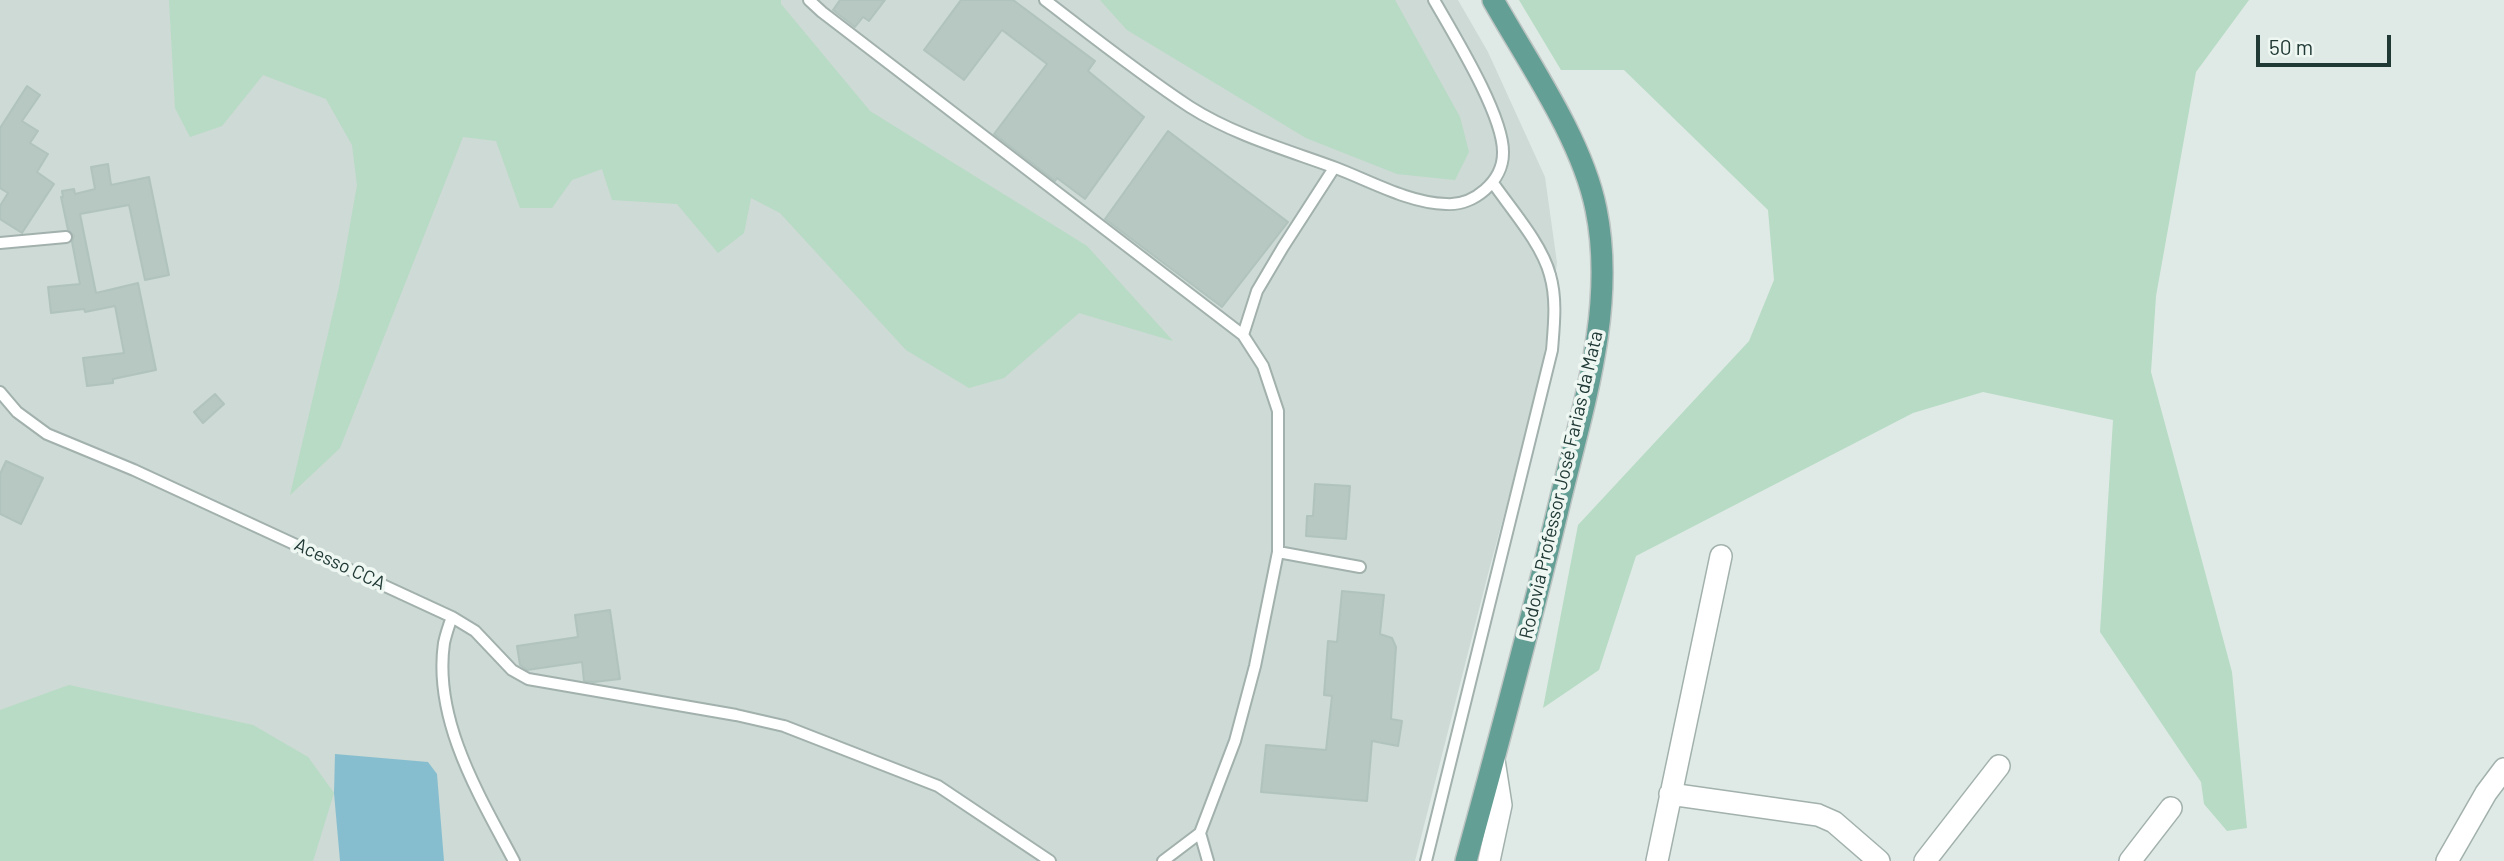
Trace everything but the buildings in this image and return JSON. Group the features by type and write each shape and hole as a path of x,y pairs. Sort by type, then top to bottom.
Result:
{"main road":[{"name":"Rodovia Professor José Farias da Mata","path":"1466,861 1533,614 1587,391 1597,338 1602,290 1596,209 1586,171 1570,135 1493,0"}],"street":[{"path":"1657,861 1721,556"},
{"path":"1489,861 1501,805 1494,760"},
{"path":"1925,861 1999,766"},
{"path":"2447,861 2486,793 2504,769"},
{"path":"1670,794 1818,815 1834,822 1879,861"},
{"path":"2130,861 2171,808"}],"lane":[{"path":"809,0 1243,335 1263,366 1278,411 1278,552 1255,666 1235,741 1200,833 1163,861"},
{"path":"1045,0 1191,107 1231,128 1423,201 1448,205 1481,193 1493,183 1502,169 1503,151 1498,125 1471,66 1434,0"},
{"path":"1243,335 1257,291 1334,168"},
{"path":"1426,861 1552,350 1555,306 1550,274 1543,256 1493,183"},
{"path":"0,243 66,237"},
{"name":"Acesso CCA","path":"0,392 17,412 47,434 146,476 452,617 475,631 512,670 528,679 736,715 784,726 938,786 1050,861"},
{"path":"1278,552 1360,566"},
{"path":"452,617 444,642 443,679 449,712 460,754 514,861"},
{"path":"1200,833 1208,861"}],"shaded area":[{"path":"0,0 1458,0 1488,52 1545,177 1557,263 1540,382 1415,861 0,861"}],"green space":[{"path":"169,0 781,0 781,4 870,111 1087,246 1173,341 1079,313 1004,378 969,388 906,350 780,213 751,198 744,233 718,253 677,204 612,200 602,169 572,180 552,208 520,208 496,141 463,137 340,448 290,495 339,287 357,185 352,145 326,99 263,75 222,126 190,137 175,108"},
{"path":"1100,0 1395,0 1460,117 1469,152 1455,180 1397,174 1306,138 1127,30"},
{"path":"1519,0 2249,0 2196,72 2156,296 2151,372 2232,672 2247,828 2227,831 2204,804 2201,782 2100,632 2113,420 1983,392 1913,413 1636,556 1599,670 1543,708 1578,525 1749,341 1774,280 1768,210 1624,70 1561,70"},
{"path":"69,685 253,725 308,757 334,793 313,861 0,861 0,710"}],"water":[{"path":"335,754 428,762 437,774 444,861 340,861 334,793"}]}
